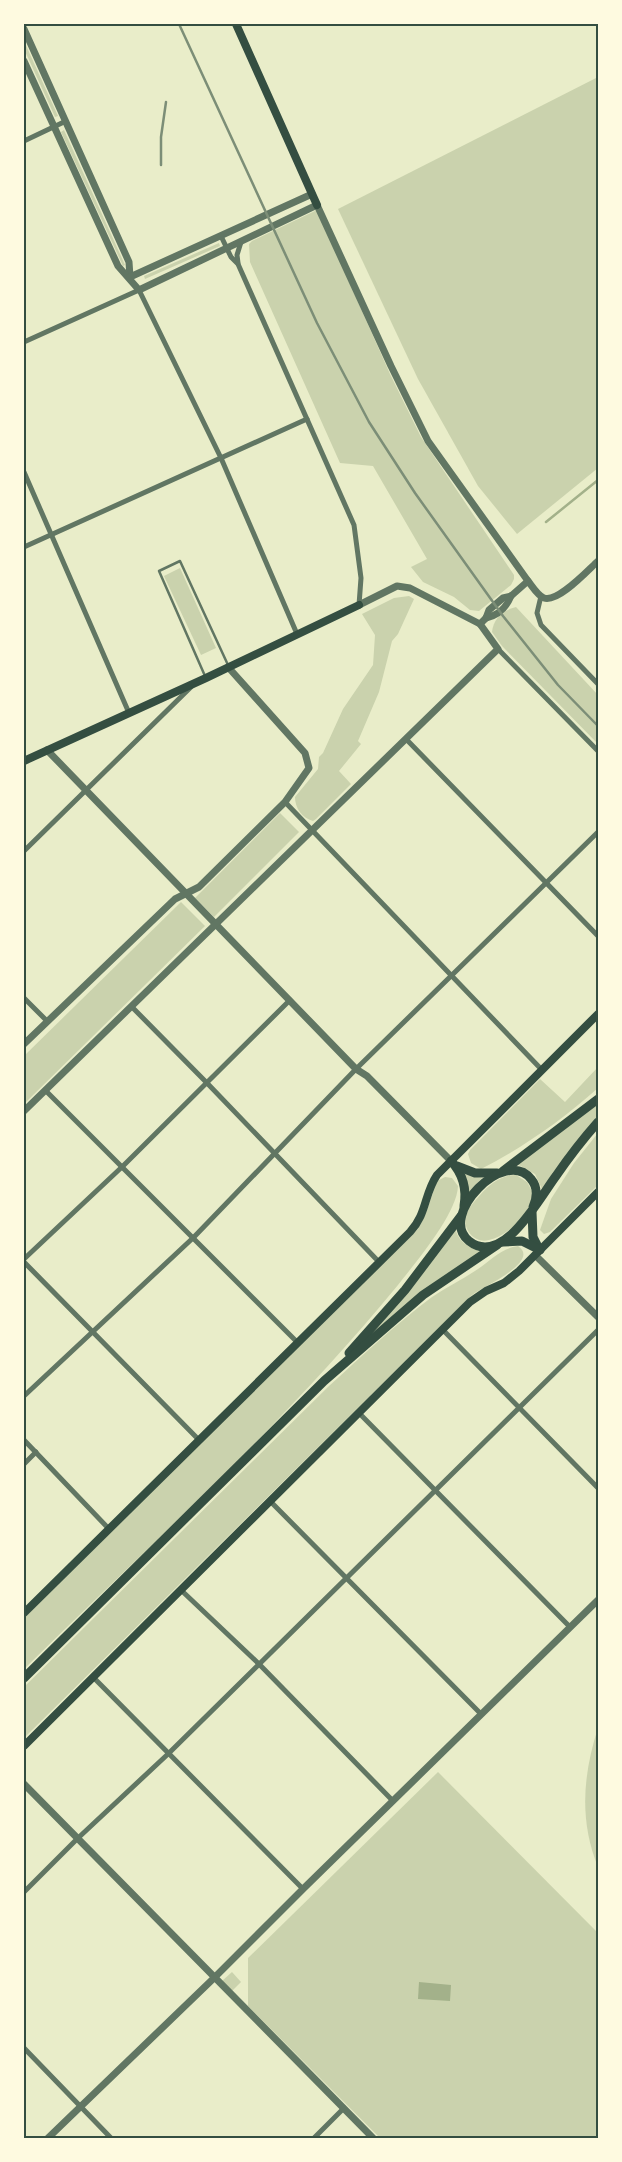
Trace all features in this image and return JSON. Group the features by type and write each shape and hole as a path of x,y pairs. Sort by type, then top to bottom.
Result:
{"highway":[{"path":"324,1381 404,1290 462,1214 478,1189 598,1099"},
{"path":"24,1678 324,1381 423,1295 498,1244 518,1228 598,1122"},
{"path":"451,1161 469,1172 486,1174 512,1170 522,1172 532,1180 536,1192 533,1208 533,1236 537,1252"},
{"path":"451,1161 459,1172 464,1184 462,1233 468,1240 480,1246 510,1241 522,1242 537,1252"}],"main road":[{"path":"236,24 317,205"},
{"path":"24,760 196,683 359,604"},
{"path":"24,1613 415,1226 424,1210 433,1180 598,1014"},
{"path":"24,1746 477,1296 512,1277 598,1192"}],"street":[{"path":"24,29 129,262 130,277"},
{"path":"24,61 118,266 130,277 139,290 220,458 297,634"},
{"path":"24,141 66,121"},
{"path":"130,277 312,194"},
{"path":"24,342 227,249 317,205 391,366 428,441 528,581 541,596 551,599 559,596 598,561"},
{"path":"221,236 231,257 238,264"},
{"path":"241,242 237,255 238,264 354,525 361,578 359,604"},
{"path":"24,547 307,419"},
{"path":"24,472 129,713"},
{"path":"480,624 486,618 495,616 506,606 511,596 528,581"},
{"path":"359,604 389,589 405,586 480,624 498,649 598,751"},
{"path":"541,596 537,614 541,625 598,684"},
{"path":"24,1111 498,649"},
{"path":"24,1044 176,899 199,887 285,802 307,772 309,764 303,749 228,667"},
{"path":"24,852 196,683"},
{"path":"406,739 598,936"},
{"path":"47,750 356,1069 367,1076 451,1161"},
{"path":"285,802 542,1070"},
{"path":"24,1396 194,1237 356,1069 598,832"},
{"path":"24,998 47,1021"},
{"path":"199,1440 24,1260 123,1166 290,1000"},
{"path":"132,1007 208,1082 378,1262"},
{"path":"45,1090 297,1342"},
{"path":"537,1252 598,1317"},
{"path":"443,1330 598,1488"},
{"path":"24,1892 77,1839 168,1754 598,1330"},
{"path":"359,1413 570,1627"},
{"path":"24,1440 109,1529"},
{"path":"24,1464 36,1452"},
{"path":"270,1501 481,1714"},
{"path":"182,1591 259,1664 393,1800"},
{"path":"48,2138 214,1978 598,1600"},
{"path":"93,1677 303,1889"},
{"path":"24,1784 373,2138"},
{"path":"24,2048 110,2138"},
{"path":"314,2138 344,2108"}],"lane":[{"path":"206,678 159,571 180,561 228,667"}],"shaded area":[{"path":"24,41 58,116 55,117 24,49"},
{"path":"598,77 598,468 517,534 478,486 418,379 338,209"},
{"path":"64,130 125,265 123,266 61,132"},
{"path":"317,210 390,374 421,437 514,575 511,585 479,611 470,610 454,597 423,582 411,567 427,559 373,466 340,463 250,262 249,244 252,241"},
{"path":"219,243 220,246 145,279 144,276"},
{"path":"180,568 216,648 201,655 164,576"},
{"path":"409,596 414,599 398,634 392,641 379,692 358,741 361,744 339,771 351,784 316,819 313,821 309,820 300,812 296,805 295,797 318,769 319,757 323,753 343,709 373,665 375,635 362,614 394,598"},
{"path":"516,607 598,695 598,744 502,646 492,632 494,623 499,616 507,610"},
{"path":"280,813 299,832 214,917 195,898"},
{"path":"181,902 205,926 24,1104 24,1056"},
{"path":"598,1067 598,1088 571,1111 512,1152 481,1169 471,1163 468,1154 470,1150 540,1079 565,1102"},
{"path":"598,1103 598,1117 542,1189 535,1174 517,1164"},
{"path":"598,1133 598,1185 550,1232 544,1234 540,1230 551,1199 574,1163"},
{"path":"464,1174 482,1178 469,1192"},
{"path":"516,1175 527,1182 532,1191 529,1207 518,1222 496,1238 484,1241 475,1238 466,1227 467,1215 471,1206 491,1184 505,1177"},
{"path":"445,1177 452,1178 458,1186 451,1210 434,1238 355,1336 310,1386 216,1482 24,1669 24,1618 418,1229 426,1213 437,1181"},
{"path":"455,1227 458,1237 464,1243 481,1252 408,1304 370,1335"},
{"path":"518,1246 523,1252 522,1259 516,1267 471,1296 24,1738 24,1687 329,1386 367,1351 432,1297 502,1252"},
{"path":"598,1728 598,1867 588,1832 585,1798 589,1763"},
{"path":"438,1772 598,1933 598,2138 380,2138 248,2006 248,1958"},
{"path":"232,1972 241,1982 232,1991 222,1981"},
{"path":"419,1982 451,1985 450,2001 418,1999"}],"waterway":[{"path":"546,522 598,480"}],"railway":[{"path":"179,24 317,323 369,422 415,493 503,616 558,685 598,726"},
{"path":"161,165 161,137 166,102"}]}
